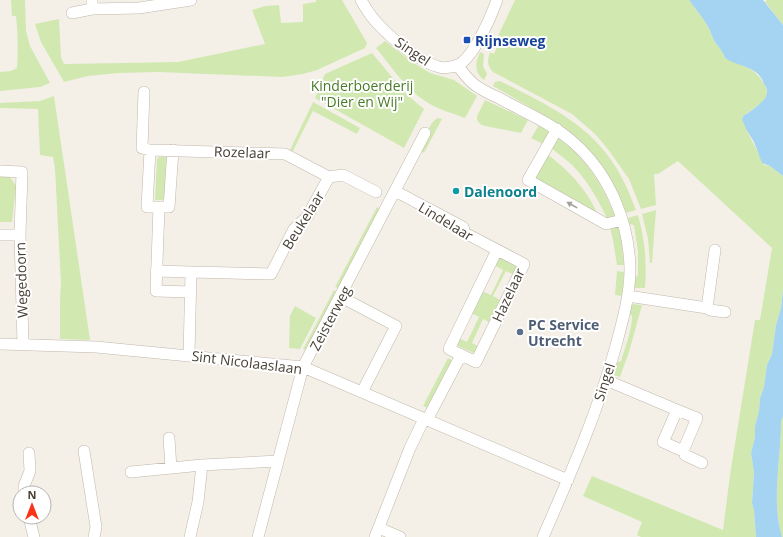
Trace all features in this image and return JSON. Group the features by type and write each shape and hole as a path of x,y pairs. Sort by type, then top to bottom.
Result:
{"street":[{"path":"72,13 92,5 139,8 191,0"},
{"name":"Singel","path":"361,0 379,24 408,50 439,67 448,68 457,65 478,87 556,129 574,143 599,170 606,181 622,220 626,234 629,259 628,296 620,330 606,380 568,480 542,537"},
{"path":"457,65 465,60 471,53 490,20 497,0"},
{"path":"144,92 142,148 150,150 147,207 169,208 172,150"},
{"path":"556,129 528,180 606,224 622,220"},
{"name":"Zeisterweg","path":"258,537 303,367 341,297 425,133"},
{"name":"Rozelaar","path":"150,150 285,154 329,178 343,175 376,192"},
{"path":"0,171 22,172 20,235"},
{"name":"Beukelaar","path":"191,272 271,274 294,229 307,217 329,178"},
{"name":"Lindelaar","path":"395,191 463,227 465,233 497,250"},
{"path":"159,208 156,291 191,292"},
{"name":"Wegedoorn","path":"0,234 20,235 23,344"},
{"name":"Hazelaar","path":"497,250 524,264 476,362 449,349 497,250"},
{"path":"707,308 715,250"},
{"path":"156,271 191,272 189,355"},
{"path":"628,296 725,312"},
{"path":"341,297 396,326 362,392"},
{"name":"Sint Nicolaaslaan","path":"0,344 96,347 303,367 568,480"},
{"path":"400,537 377,533 410,448 461,355"},
{"path":"606,380 697,418 683,450"},
{"path":"677,410 663,442 683,450 685,455 702,463"},
{"path":"169,438 170,468"},
{"path":"84,451 96,527 94,537"},
{"path":"24,485 30,471 29,453"},
{"path":"131,472 202,465 278,461"},
{"path":"190,537 198,502 202,465"},
{"path":"31,525 34,537"}],"green space":[{"path":"11,0 25,0 26,31 30,46 50,83 40,87 0,91 0,72 11,71 17,68 17,23 16,16 12,16"},
{"path":"316,0 342,0 367,43 365,48 317,70 282,77 158,72 119,73 88,76 64,82 41,42 35,24 59,19 61,57 64,64 178,62 265,44 252,10 265,6 279,5 281,23 303,22 303,4 316,2"},
{"path":"515,0 689,0 710,29 715,42 725,58 751,70 765,85 768,93 767,96 761,103 742,117 764,165 770,166 783,176 783,290 781,308 776,325 772,354 767,365 764,387 760,398 759,411 755,426 755,437 751,453 754,472 752,503 756,537 641,537 637,535 642,522 583,496 592,476 723,530 730,475 755,320 760,320 772,248 678,161 658,174 654,174 656,205 641,209 629,179 595,134 572,114 493,72 489,65 489,55 490,52 494,54 500,40 497,38"},
{"path":"767,0 783,0 783,25 765,2"},
{"path":"385,41 412,62 430,73 454,80 477,96 465,118 434,106 411,90 376,48"},
{"path":"480,52 484,54 483,66 487,74 484,80 478,74 476,67"},
{"name":"Kinderboerderij \"Dier en Wij\"","path":"372,53 406,94 424,109 404,148 315,98 325,74"},
{"path":"500,81 566,117 599,145 613,163 625,184 636,210 626,213 608,175 595,157 575,136 554,121 493,86 495,82"},
{"path":"54,96 90,340 60,339 61,283 55,169 53,157 40,155 38,109 0,108 0,103 40,101"},
{"path":"485,100 528,120 521,133 480,124 477,120 477,116"},
{"path":"313,102 360,128 357,134 313,111 293,151 290,150"},
{"path":"438,118 442,119 424,153 421,151 427,133 432,124"},
{"path":"539,125 550,132 543,144 531,138"},
{"path":"558,137 577,154 592,172 605,193 615,216 607,218 588,184 570,163 551,148"},
{"path":"546,153 576,180 588,196 597,213 532,179"},
{"path":"159,157 166,157 165,198 162,200 155,200 157,159"},
{"path":"0,171 6,171 16,186 12,222 0,222"},
{"path":"377,207 382,210 340,289 335,287"},
{"path":"656,210 652,263 650,263 648,239 642,214"},
{"path":"638,215 645,252 645,288 634,288 634,279 638,275 638,252 634,225 629,224 628,218"},
{"path":"618,226 622,244 624,265 617,265 610,228"},
{"path":"499,256 519,266 514,275 506,271 493,296 502,301 491,323 483,319 472,343 480,347 476,354 456,345 459,338 467,342 479,317 471,313 482,291 491,295 503,270 494,265"},
{"path":"617,271 624,272 622,296 615,295"},
{"path":"334,290 339,293 308,351 303,349"},
{"path":"631,304 642,305 629,352 620,377 613,375 616,363 621,361 630,333 632,322 632,316 630,314"},
{"path":"295,306 316,318 300,349 289,348 290,316"},
{"path":"448,358 453,361 428,408 423,406"},
{"path":"783,416 782,537 777,509 777,480 781,422"}],"water":[{"path":"689,0 763,0 783,25 783,176 770,166 762,163 754,142 742,119 744,115 765,99 767,90 762,80 754,71 725,58 715,42 710,29"},
{"path":"783,290 783,416 781,422 777,480 777,509 782,537 756,537 752,503 754,472 751,453 755,437 755,426 759,411 760,398 764,387 767,365 772,354"}],"place":[{"name":"Rijnseweg","path":"467,40"},
{"name":"Dalenoord","path":"456,191"},
{"name":"PC Service Utrecht","path":"520,332"}]}
